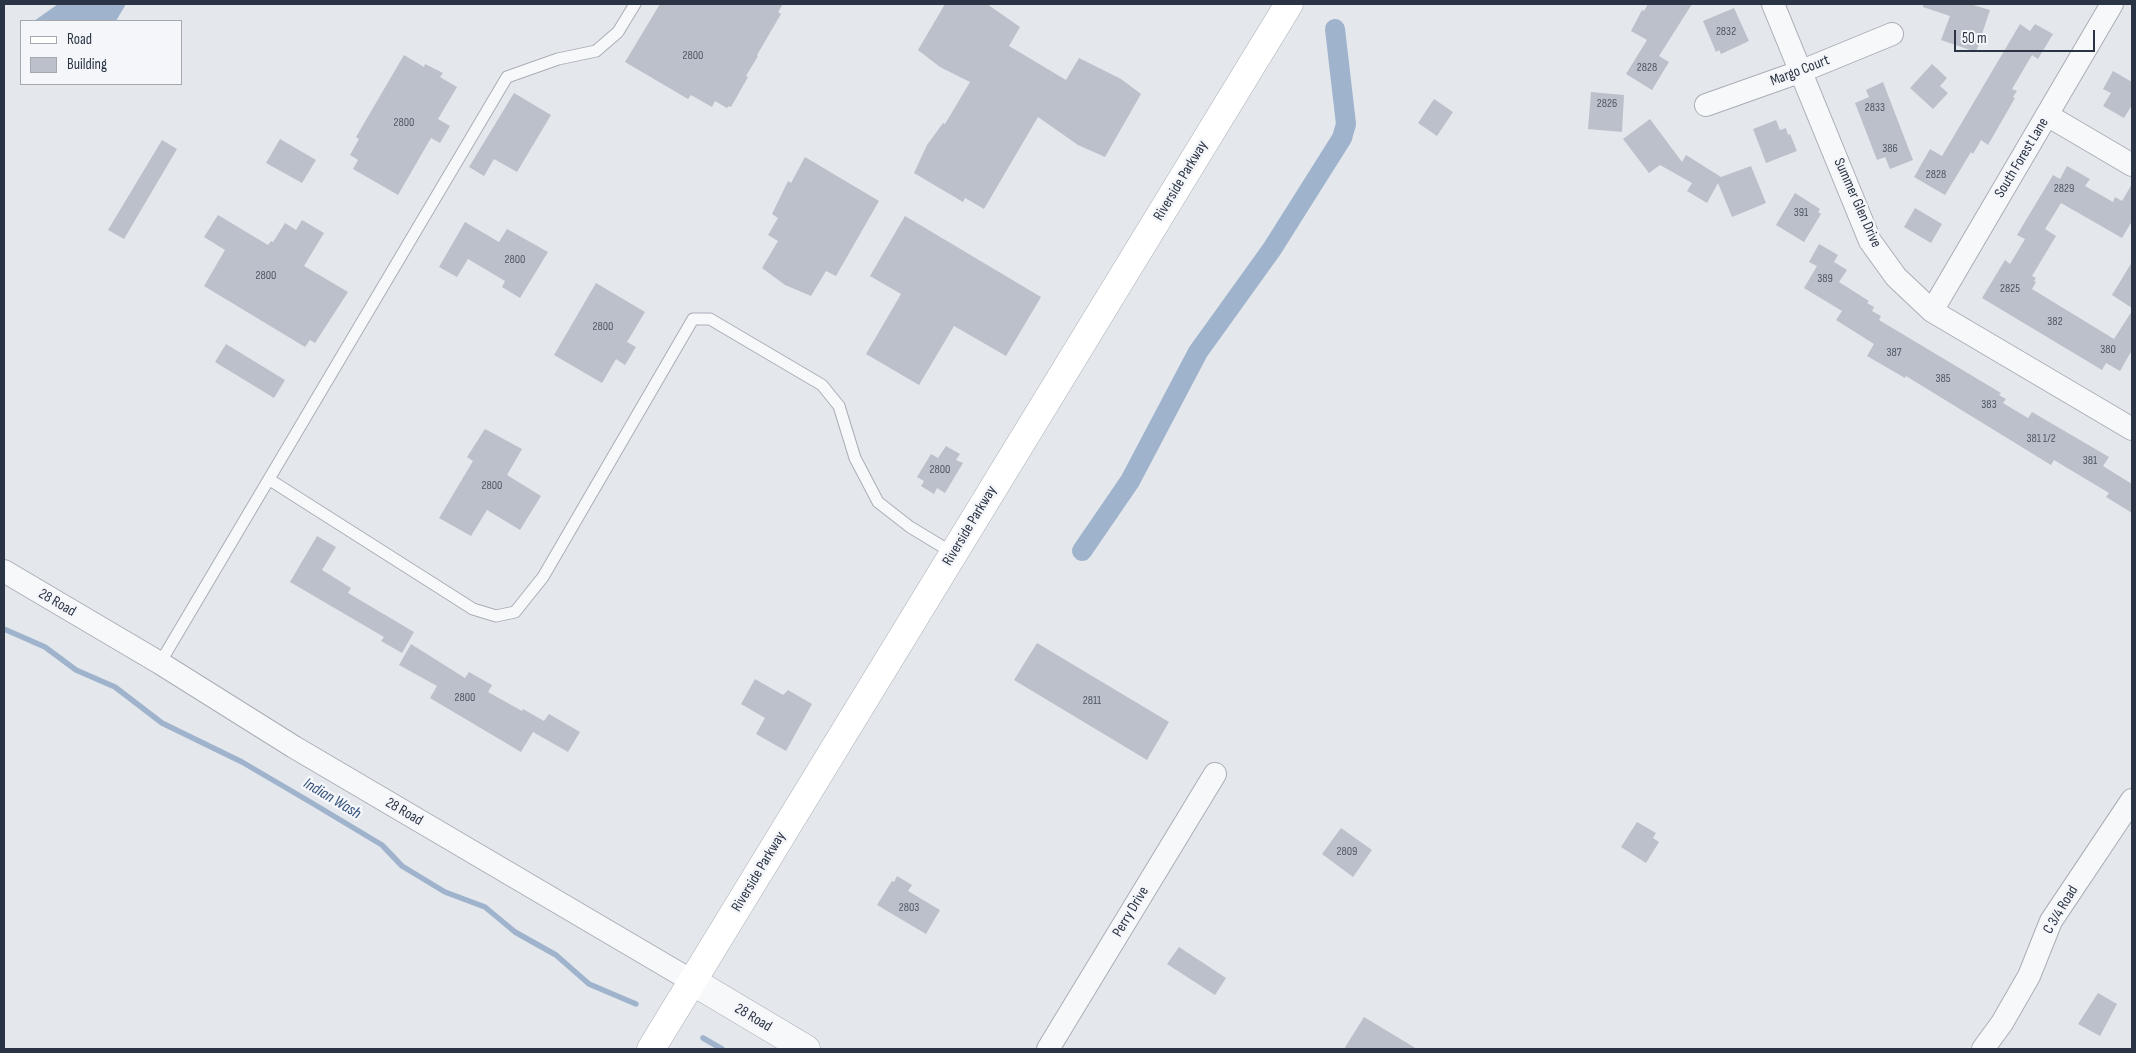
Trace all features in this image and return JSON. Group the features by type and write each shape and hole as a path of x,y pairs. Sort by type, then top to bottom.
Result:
{"main road":[{"name":"Riverside Parkway","path":"651,1049 1288,4"}],"street":[{"name":"Summer Glen Drive","path":"1773,4 1870,241 1896,277 1932,311 2130,422"},
{"name":"South Forest Lane","path":"1932,311 2112,4"},
{"name":"Margo Court","path":"1706,105 1802,71 1892,34"},
{"path":"2047,116 2132,165"},
{"name":"28 Road","path":"4,572 160,663 294,747 806,1049"},
{"name":"Perry Drive","path":"1048,1049 1215,774"},
{"name":"C 3/4 Road","path":"1983,1049 2002,1023 2029,976 2051,921 2132,800"}],"lane":[{"path":"160,663 507,77 558,59 596,51 618,32 635,4"},
{"path":"270,480 473,609 496,616 515,612 543,577 693,319 710,318 822,385 839,406 855,458 878,502 910,527 953,553"}],"water":[{"path":"58,4 126,4 117,20 35,20"}],"building":[{"path":"660,4 783,4 778,12 781,14 757,55 746,76 748,77 731,107 727,108 715,101 712,107 691,95 688,99 625,62"},
{"path":"945,4 987,4 1020,27 1009,46 1066,80 1079,58 1121,79 1141,94 1105,157 1078,145 1038,117 984,209 965,198 963,202 914,173 927,145 943,123 945,124 970,82 940,67 918,50"},
{"path":"1648,4 1692,4 1659,56 1669,62 1652,90 1626,74 1647,40 1631,31 1642,10 1644,11"},
{"path":"1923,4 1970,4 1990,10 1976,52 1941,40 1950,16 1923,7"},
{"path":"1734,8 1749,41 1721,54 1719,50 1716,52 1703,21"},
{"path":"2020,24 2030,31 2035,24 2053,34 2038,59 2032,55 2012,89 2017,91 2013,97 2015,98 1988,145 1981,140 1973,154 1971,152 1945,195 1914,177 1930,149 1942,156"},
{"path":"404,55 424,67 425,64 443,73 440,77 457,87 438,119 450,126 440,143 431,138 398,195 353,169 358,160 350,155 359,139 356,137"},
{"path":"1932,64 1947,78 1940,86 1948,93 1933,109 1910,88"},
{"path":"2113,71 2132,82 2132,105 2124,118 2103,106 2111,93 2103,89"},
{"path":"1883,82 1913,160 1890,169 1885,157 1877,160 1855,103 1869,97 1866,90"},
{"path":"1591,92 1624,95 1622,132 1588,129"},
{"path":"514,93 551,115 517,172 494,159 484,176 469,167"},
{"path":"1434,99 1453,112 1437,136 1418,123"},
{"path":"1650,119 1682,162 1686,155 1721,177 1751,166 1766,203 1732,217 1718,183 1707,203 1687,191 1692,183 1660,165 1649,173 1623,139"},
{"path":"1776,120 1780,130 1786,128 1797,151 1766,163 1753,129"},
{"path":"280,139 316,160 302,183 266,163"},
{"path":"162,140 177,149 124,239 108,230"},
{"path":"805,157 879,201 836,276 826,271 811,296 785,285 762,268 778,241 768,235 778,218 772,214 788,181 791,183"},
{"path":"2067,166 2090,179 2085,186 2113,202 2115,197 2122,201 2132,184 2132,221 2122,238 2061,203 2045,229 2056,236 2032,276 2036,278 2034,281 2036,282 2032,289 2114,339 2132,311 2132,350 2120,371 2106,363 2102,370 1982,298 2005,260 2010,264 2025,239 2017,235 2053,175 2060,179"},
{"path":"1795,193 1820,209 1818,212 1821,214 1804,242 1776,225"},
{"path":"1915,208 1942,224 1931,243 1904,227"},
{"path":"218,215 268,245 271,241 273,242 285,223 296,230 302,220 324,233 304,266 348,292 315,343 310,340 305,347 204,286 225,250 204,237"},
{"path":"905,216 1041,297 1006,356 954,326 919,385 866,354 901,294 870,276"},
{"path":"465,222 499,242 507,229 548,252 520,298 502,287 505,281 468,259 457,277 439,267"},
{"path":"1819,244 1838,255 1834,262 1847,270 1839,282 1869,301 1867,303 1874,307 1872,311 1881,316 1879,320 2001,393 1999,395 2006,399 2003,403 2028,418 2032,412 2109,457 2103,466 2132,484 2132,513 2106,497 2109,493 2054,460 2051,465 1906,376 1905,378 1867,356 1874,344 1836,320 1842,311 1804,288 1817,266 1809,262"},
{"path":"2132,262 2132,308 2112,295"},
{"path":"596,283 645,312 627,342 636,347 625,365 616,359 602,383 554,355"},
{"path":"226,344 285,380 274,398 215,362"},
{"path":"485,429 522,449 507,475 541,496 520,530 487,510 471,536 439,518 473,461 467,457"},
{"path":"946,446 960,454 956,460 963,463 945,493 937,488 934,494 921,486 924,481 917,477 931,454 938,458"},
{"path":"317,536 336,547 322,570 351,588 348,593 414,632 402,653 381,641 384,637 290,582"},
{"path":"1037,643 1169,722 1147,760 1014,680"},
{"path":"411,644 465,678 469,672 492,685 488,692 522,711 523,709 544,721 549,714 580,732 568,752 533,732 521,752 430,698 437,686 399,665"},
{"path":"755,679 783,695 788,690 812,704 786,751 756,734 765,718 741,704"},
{"path":"1637,822 1656,833 1653,838 1659,842 1646,863 1621,847"},
{"path":"1341,828 1372,850 1353,877 1322,854"},
{"path":"897,876 912,885 908,891 940,910 926,934 877,905"},
{"path":"1179,947 1226,978 1215,995 1167,964"},
{"path":"2098,993 2117,1004 2100,1036 2078,1024"},
{"path":"1364,1017 1417,1049 1344,1049"}],"waterway":[{"path":"1082,551 1130,481 1198,352 1272,249 1342,138 1346,124 1335,29"},
{"name":"Indian Wash","path":"4,629 45,647 76,670 115,687 162,723 242,762 312,803 382,845 402,866 445,892 485,907 515,932 556,955 589,984 636,1004"},
{"name":"Indian Wash","path":"703,1038 722,1049"}]}
